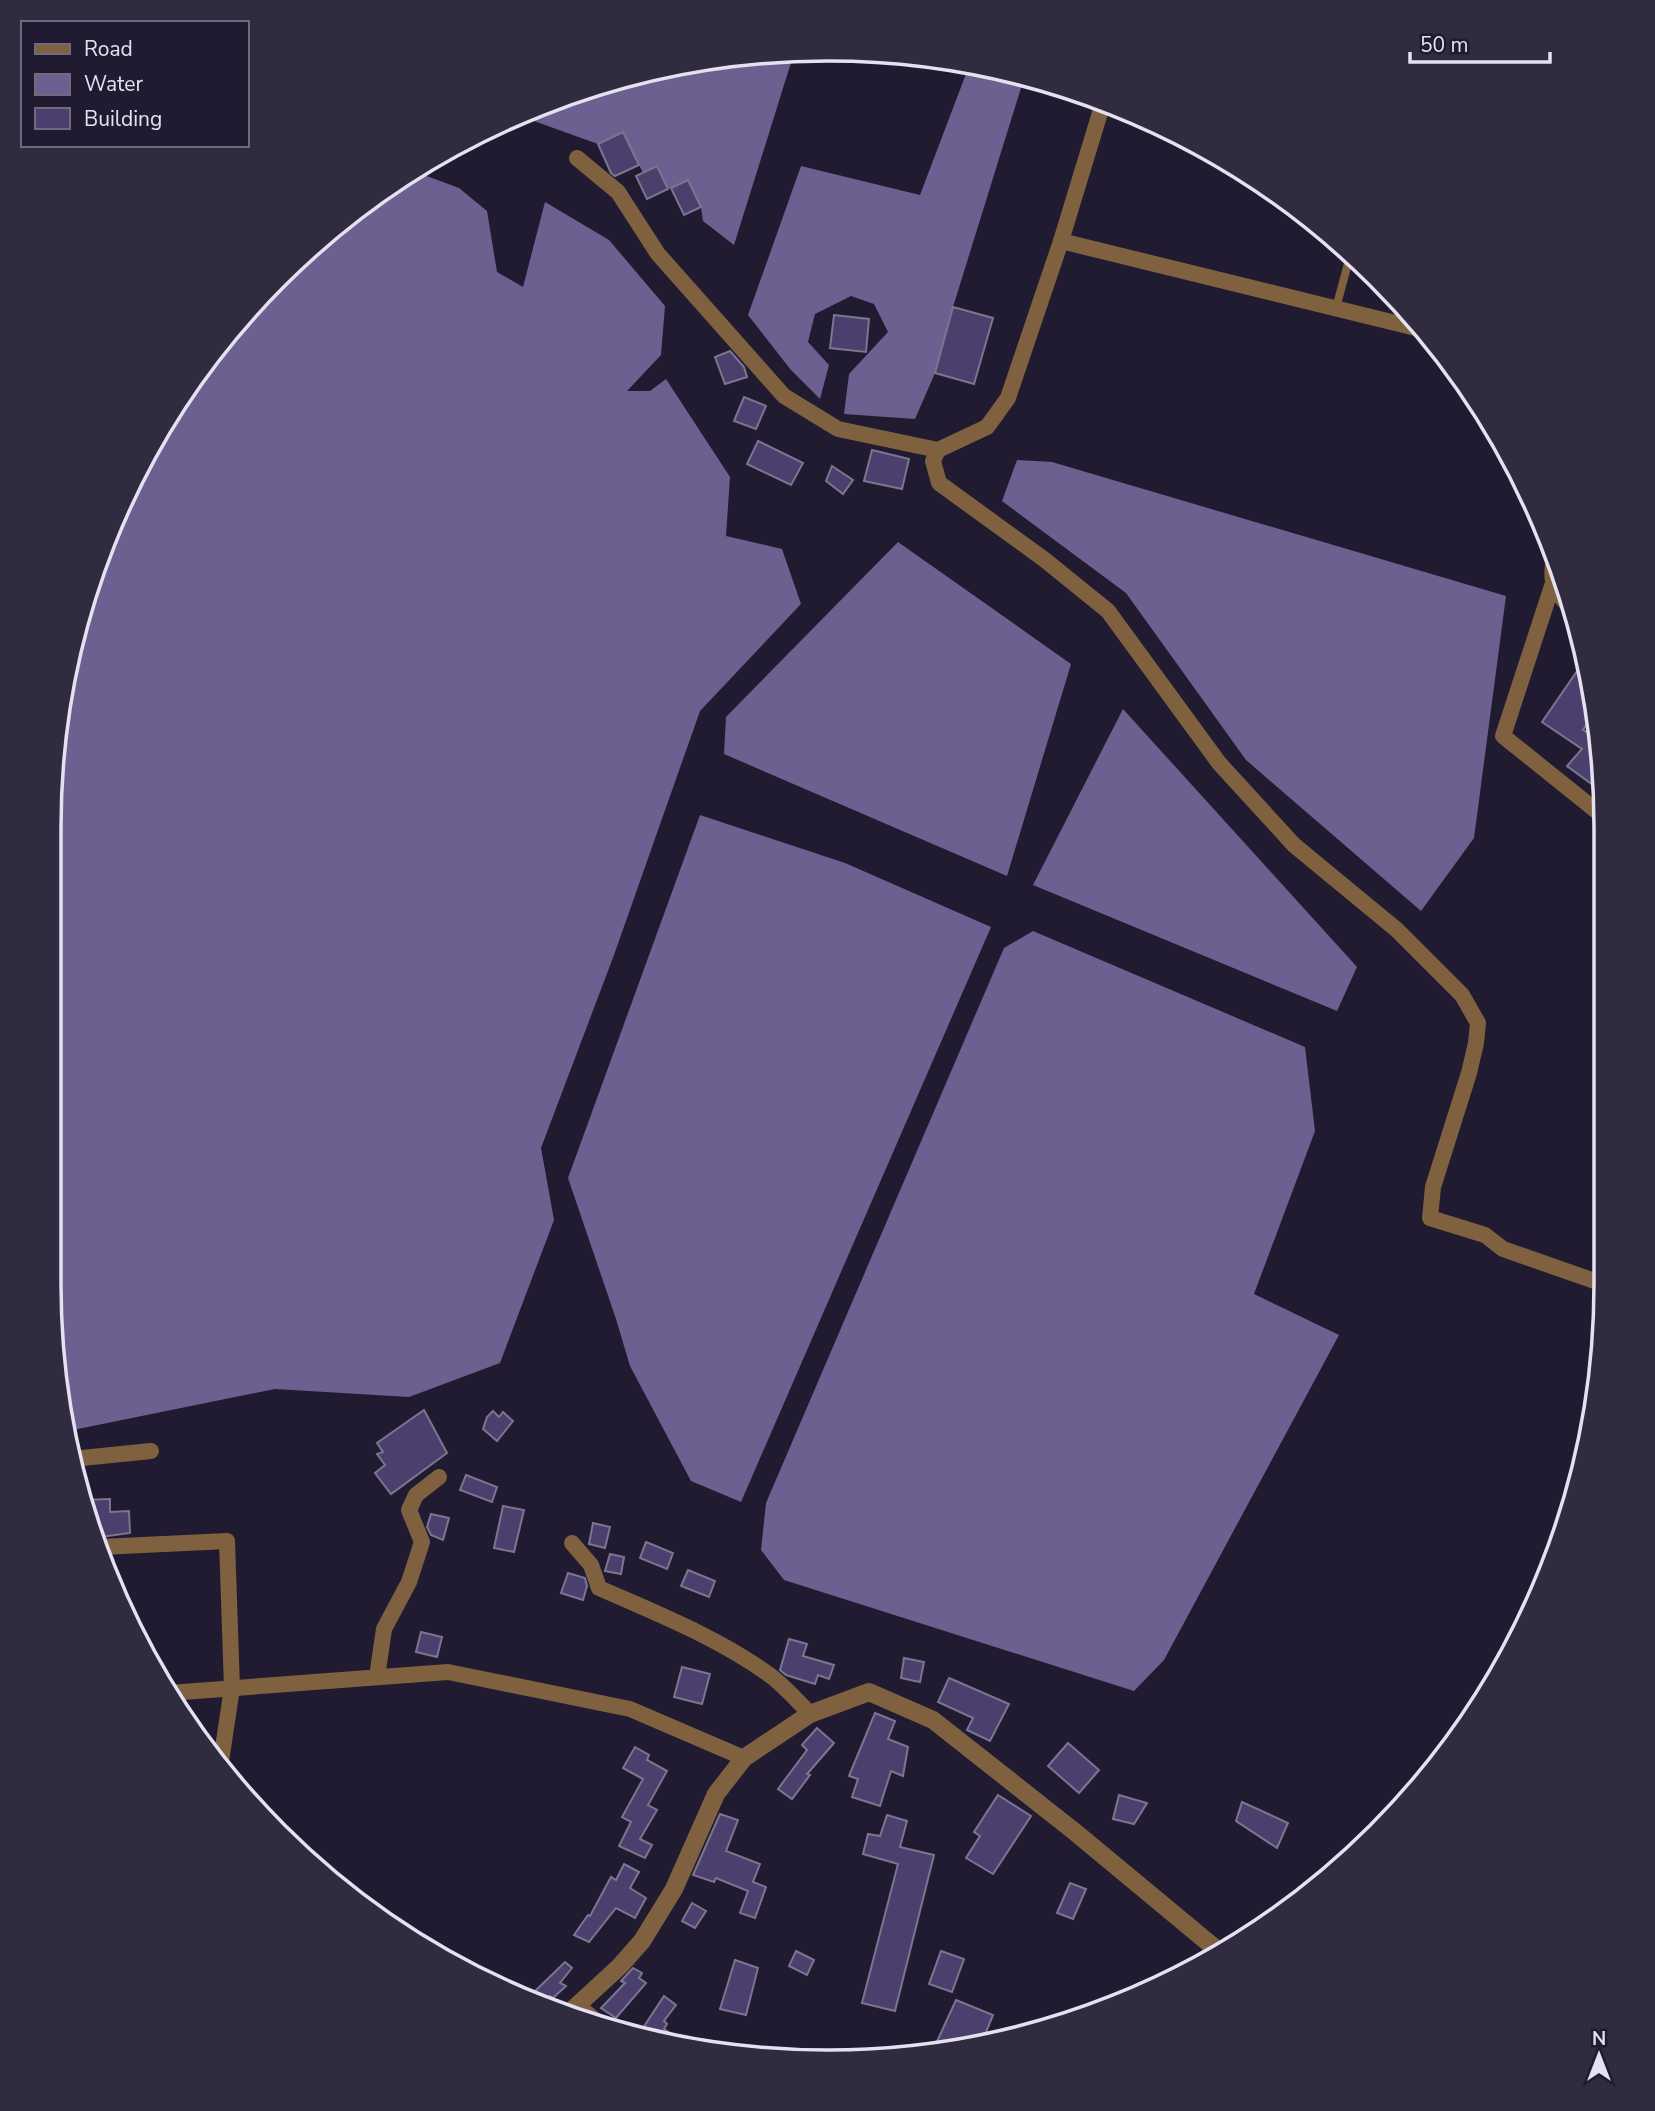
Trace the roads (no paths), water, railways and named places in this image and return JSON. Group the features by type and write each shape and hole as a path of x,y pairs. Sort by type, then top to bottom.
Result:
{"street":[{"path":"577,158 618,192 658,254 784,396 838,429 938,450 987,426 1008,398 1061,241 1100,112"},
{"path":"1061,241 1407,326"},
{"path":"938,450 933,461 939,483 1045,560 1108,611 1219,763 1294,845 1397,930 1462,995 1478,1023 1476,1043 1433,1187 1430,1218 1486,1235 1503,1249 1594,1281"},
{"path":"1553,580 1503,736 1593,808"},
{"path":"1552,586 1557,592"},
{"path":"82,1458 151,1451"},
{"path":"377,1677 384,1629 409,1582 422,1542 409,1510 416,1495 439,1477"},
{"path":"108,1547 227,1541 232,1688 222,1753"},
{"path":"572,1543 591,1565 599,1588 677,1622 731,1650 773,1678 810,1713"},
{"path":"180,1692 448,1672 630,1709 744,1758"},
{"path":"575,2007 620,1966 642,1941 674,1889 716,1794 744,1758 810,1713 869,1692 933,1720 1075,1832 1212,1946"}],"lane":[{"path":"1336,308 1348,265"}],"water":[{"path":"791,62 734,245 703,221 701,207 688,180 668,189 657,167 643,173 623,132 598,144 533,121 629,87 727,68"},
{"path":"966,74 1022,86 935,373 915,419 844,414 849,374 888,332 874,304 851,296 815,314 808,342 829,365 820,399 791,370 748,315 801,166 920,195"},
{"path":"425,176 459,188 487,211 497,272 523,287 545,202 609,240 665,306 661,355 627,391 650,391 666,379 730,477 726,536 782,549 801,604 700,711 614,955 541,1148 554,1220 500,1363 409,1397 275,1389 75,1429 63,1334 61,1283 61,828 68,727 87,629 102,581 140,489 190,402 251,322 322,251"},
{"path":"1017,460 1052,462 1506,596 1474,838 1421,911 1246,760 1126,593 1002,501"},
{"path":"898,542 1071,664 1007,876 724,754 726,717"},
{"path":"1123,709 1357,967 1337,1011 1033,885"},
{"path":"700,815 845,863 991,927 741,1502 691,1481 630,1366 568,1178"},
{"path":"1033,931 1305,1047 1315,1131 1254,1294 1339,1335 1164,1660 1134,1691 784,1580 761,1550 766,1503 1004,948"}]}
